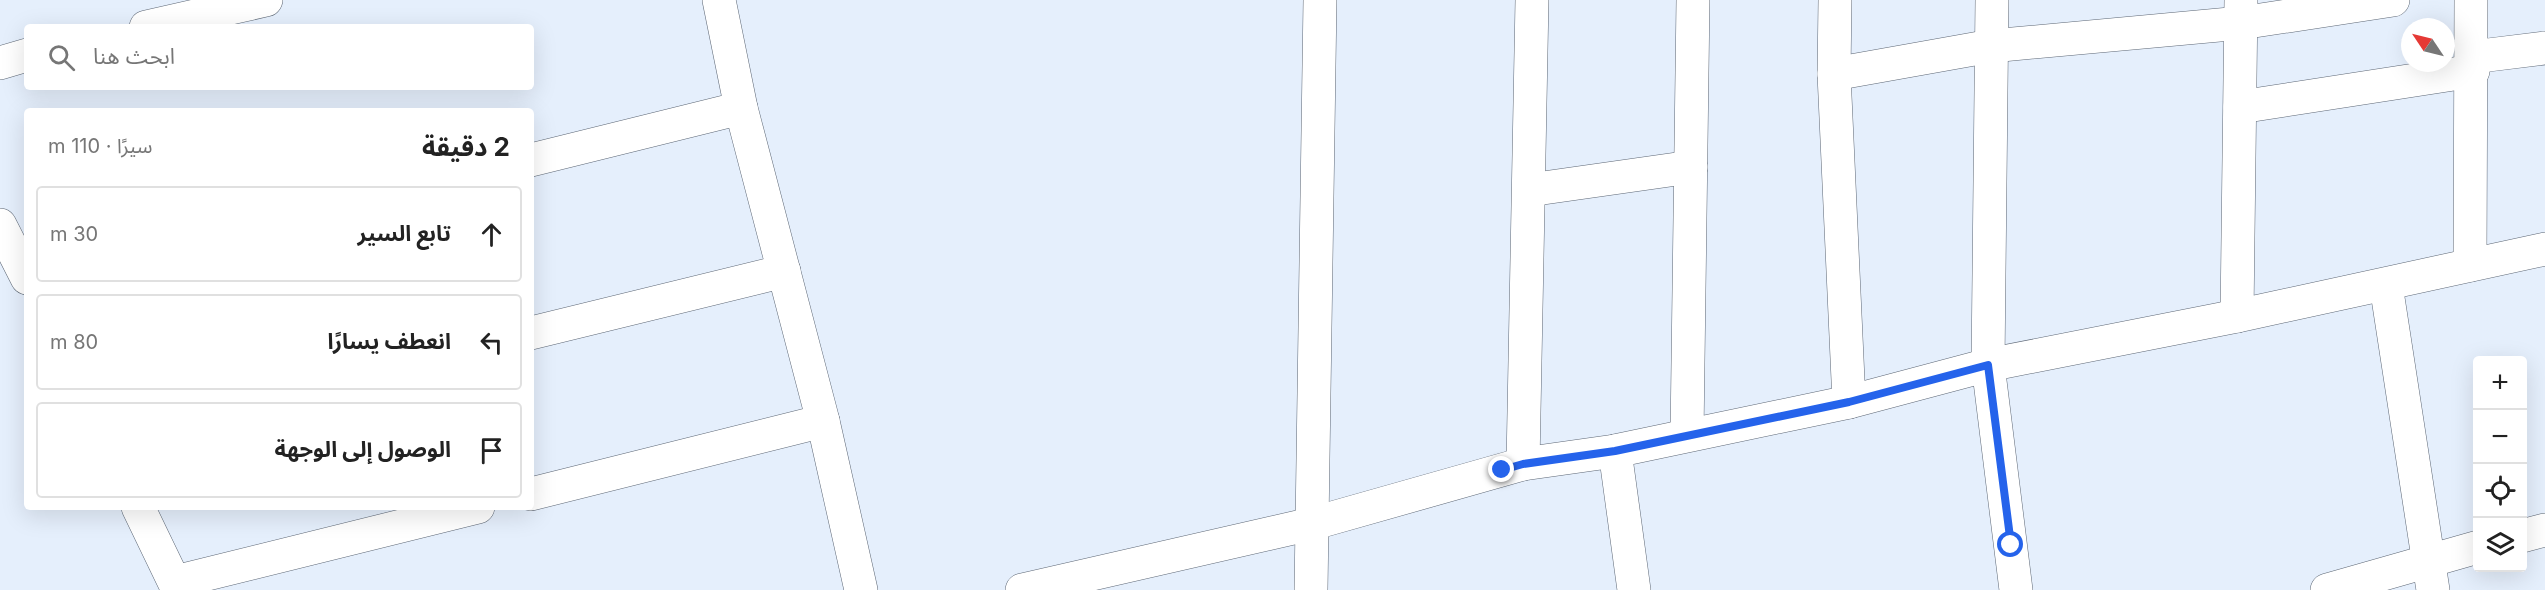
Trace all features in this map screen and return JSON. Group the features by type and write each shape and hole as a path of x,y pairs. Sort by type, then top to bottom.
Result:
{"street":[{"path":"159,24 266,0"},
{"path":"719,0 741,108 823,421 861,590"},
{"path":"1311,590 1320,0"},
{"path":"1523,464 1532,0"},
{"path":"1687,435 1693,0"},
{"path":"1835,0 1834,74 1849,402"},
{"path":"1992,0 1988,365 2016,590"},
{"path":"1834,74 1991,46 2241,12 2393,0"},
{"path":"2470,265 2473,64 2471,0"},
{"path":"2237,316 2241,12"},
{"path":"2240,107 2473,64 2545,48"},
{"path":"0,63 24,56"},
{"path":"534,159 741,108"},
{"path":"1528,190 1691,167"},
{"path":"2,234 24,273"},
{"path":"1022,590 1311,524 1523,464 1615,451 1849,402 1988,365 2386,285 2545,249"},
{"path":"534,332 784,271"},
{"path":"2386,285 2431,575"},
{"path":"534,493 823,421"},
{"path":"1615,451 1634,590"},
{"path":"139,510 177,586 467,510"},
{"path":"2527,535 2545,530"},
{"path":"2327,590 2431,575 2473,550"}],"route":[{"path":"1502,470 1523,464 1615,451 1849,402 1988,365 2011,545"}]}
